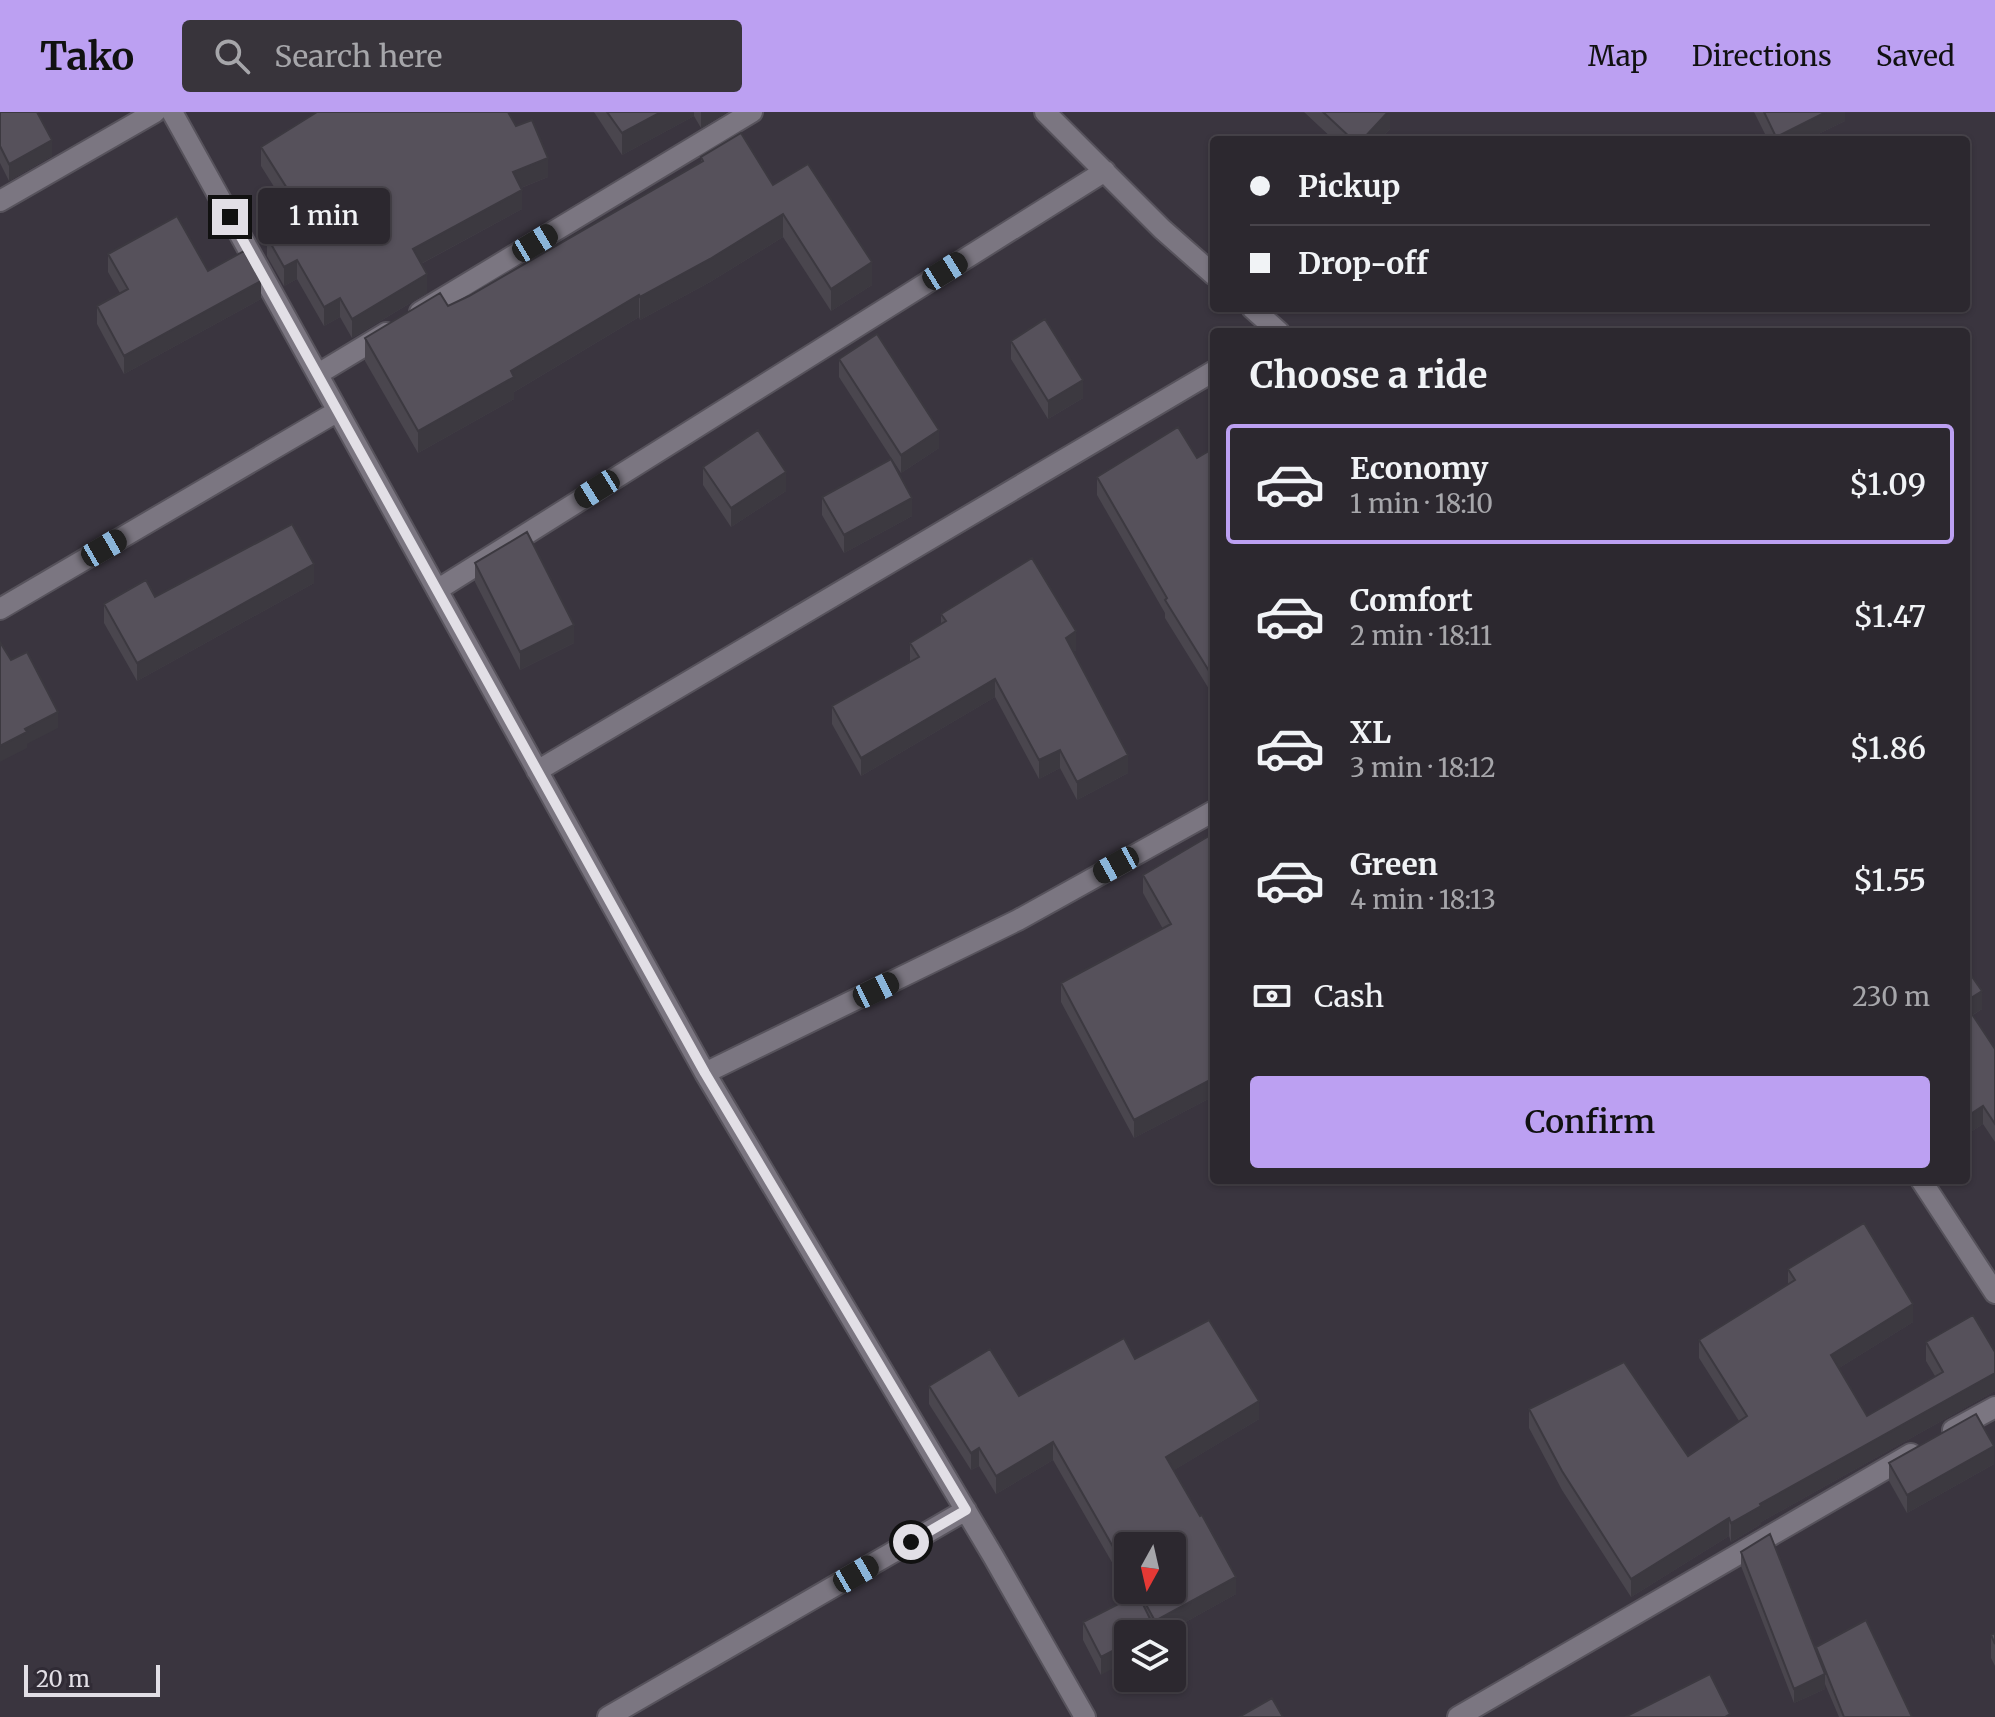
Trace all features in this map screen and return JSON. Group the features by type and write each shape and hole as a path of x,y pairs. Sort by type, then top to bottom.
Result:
{"street":[{"path":"0,201 155,112"},
{"path":"172,112 705,1073 966,1510 1085,1717"},
{"path":"318,374 752,112"},
{"path":"1045,112 1162,229 1210,271"},
{"path":"437,590 1105,171"},
{"path":"1256,312 1274,328"},
{"path":"537,771 1210,373"},
{"path":"0,609 338,411"},
{"path":"705,1073 1018,920 1210,813"},
{"path":"1924,1184 1995,1293"},
{"path":"1458,1717 1838,1494 1995,1407"},
{"path":"608,1717 966,1510"}],"building":[{"path":"0,112 37,112 52,140 9,164 0,146"},
{"path":"317,112 508,112 516,126 532,120 548,158 513,172 522,190 413,249 427,274 352,319 340,298 324,307 297,260 284,267 267,237 280,230 277,226 302,212 261,147"},
{"path":"607,112 661,112 622,133"},
{"path":"1323,112 1388,112 1366,136 1349,136"},
{"path":"1764,112 1826,112 1778,136"},
{"path":"741,133 773,185 808,164 872,262 831,289 783,214 710,259 639,295 511,371 514,377 418,431 365,338 440,293 448,306 469,296 703,161 701,157"},
{"path":"177,216 208,271 244,251 261,281 124,356 97,306 128,289 108,254"},
{"path":"1045,319 1083,380 1048,401 1011,341"},
{"path":"877,334 939,430 901,455 839,359"},
{"path":"1178,427 1197,458 1210,450 1210,673 1165,600 1167,598 1097,477"},
{"path":"758,430 786,472 731,508 703,467"},
{"path":"891,459 912,498 844,535 822,497"},
{"path":"292,524 314,564 137,663 104,604 146,580 155,597"},
{"path":"527,532 574,625 520,652 475,563"},
{"path":"1032,558 1076,631 1066,638 1128,755 1077,782 1060,750 1039,760 995,679 861,758 832,706 919,657 910,643 946,621 941,614"},
{"path":"0,642 11,660 27,652 58,712 0,746"},
{"path":"1210,835 1210,1080 1134,1120 1061,983 1171,924 1143,875"},
{"path":"1970,974 1982,991 1970,998"},
{"path":"1970,1011 1995,1049 1995,1124 1983,1106 1970,1114"},
{"path":"1864,1223 1913,1304 1831,1355 1867,1416 1943,1372 1926,1342 1973,1315 1995,1352 1995,1373 1731,1523 1729,1518 1631,1579 1562,1471 1529,1409 1624,1362 1688,1456 1747,1416 1699,1340 1795,1280 1788,1269"},
{"path":"1209,1320 1259,1401 1166,1457 1236,1577 1157,1620 1146,1604 1186,1604 1186,1532 1114,1532 1114,1549 1053,1442 996,1476 979,1448 971,1453 929,1386 990,1349 1019,1396 1124,1338 1135,1359"},
{"path":"1976,1414 1994,1446 1907,1495 1889,1463"},
{"path":"1770,1534 1825,1674 1794,1689 1741,1552"},
{"path":"1118,1604 1143,1604 1151,1620 1114,1620 1114,1650 1101,1657 1083,1622"},
{"path":"1866,1620 1912,1717 1844,1717 1816,1647"},
{"path":"1710,1674 1730,1714 1725,1717 1625,1717"},
{"path":"1272,1698 1283,1717 1239,1717"}],"route":[{"path":"230,217 705,1073 966,1510 911,1542"}]}
